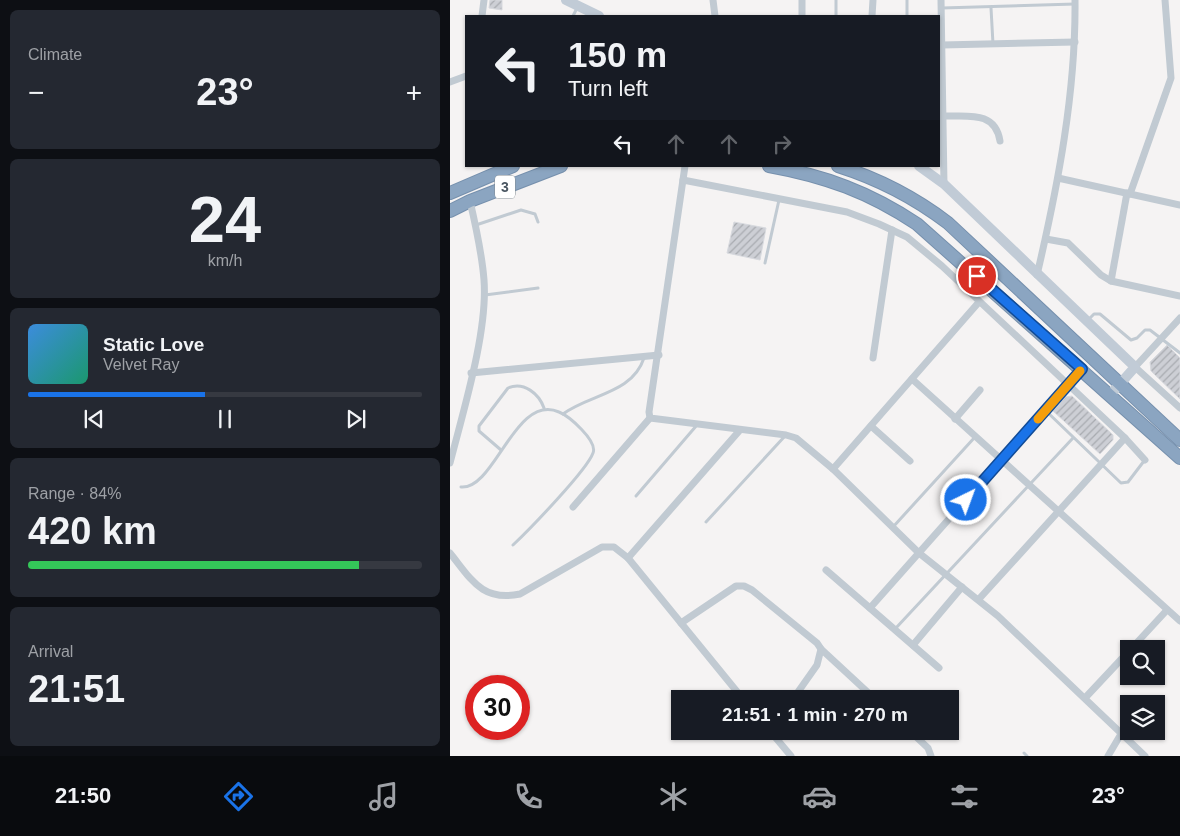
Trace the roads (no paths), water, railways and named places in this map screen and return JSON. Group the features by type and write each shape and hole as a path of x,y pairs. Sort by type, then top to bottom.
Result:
{"highway":[{"name":"3","path":"450,193 510,167"},
{"name":"3","path":"450,211 470,201 558,167"},
{"path":"772,167 846,185 870,195 902,214 933,236 1180,458"},
{"path":"841,167 894,188 930,210 975,248 1180,440"}],"street":[{"path":"482,15 484,0"},
{"path":"566,0 597,15"},
{"path":"713,0 715,15"},
{"path":"802,0 802,15"},
{"path":"872,15 873,0"},
{"path":"941,0 944,184"},
{"path":"1111,280 1128,193 1171,78 1165,0"},
{"path":"1037,275 1058,178 1075,42 1075,2"},
{"path":"942,45 1075,42"},
{"path":"450,82 465,76"},
{"path":"943,116 986,118 997,128 1000,140"},
{"path":"650,418 649,412 659,355 685,167"},
{"path":"920,167 944,184 1086,322 1180,408"},
{"path":"1058,178 1180,205"},
{"path":"683,180 847,212 892,230 919,246 1067,386 1125,438 1145,460"},
{"path":"450,463 481,327 484,295 484,280 476,226 470,201"},
{"path":"873,358 892,230"},
{"path":"1046,239 1068,243 1101,275 1111,280 1180,296"},
{"path":"832,469 978,302"},
{"path":"1110,395 1164,338 1180,318"},
{"path":"471,374 659,355"},
{"path":"870,608 1082,369"},
{"path":"912,379 1180,621"},
{"path":"955,419 980,390"},
{"path":"650,418 786,435 796,438 832,469 919,553 979,599 1120,733"},
{"path":"573,507 650,418"},
{"path":"871,426 910,460"},
{"path":"628,558 740,430"},
{"path":"979,599 1125,438"},
{"path":"450,553 481,589 499,596 520,594 602,547 614,547 628,558 736,690"},
{"path":"826,570 939,668"},
{"path":"681,623 730,589 736,586 744,586 817,643 821,649 865,690"},
{"path":"912,645 962,587"},
{"path":"1140,640 1168,610"},
{"path":"799,690 817,665 821,649"},
{"path":"1085,698 1120,661"},
{"path":"1108,756 1120,736"},
{"path":"778,740 791,756"},
{"path":"920,740 928,748 930,756"},
{"path":"1128,740 1145,756"}],"lane":[{"path":"836,0 836,15"},
{"path":"907,0 907,15"},
{"path":"941,8 991,8 1075,2"},
{"path":"574,15 578,6"},
{"path":"991,8 994,44"},
{"path":"766,263 779,199"},
{"path":"476,226 520,210 535,214 538,222"},
{"path":"484,295 538,288"},
{"path":"1086,322 1097,313 1128,339 1137,338 1147,329 1164,338 1180,353"},
{"path":"563,414 608,394 632,378 640,370 645,356"},
{"path":"501,450 480,431 479,426 508,388 514,386 527,388 541,400 544,408"},
{"path":"461,487 473,484 520,426 534,412 544,408 563,414 588,436 594,444 594,452 581,471 513,545"},
{"path":"1045,410 1121,483 1125,483 1145,460"},
{"path":"636,496 696,425"},
{"path":"706,522 786,435"},
{"path":"893,527 975,437"},
{"path":"895,630 945,574 1030,487 1073,438"},
{"path":"1024,753 1027,756"}]}
